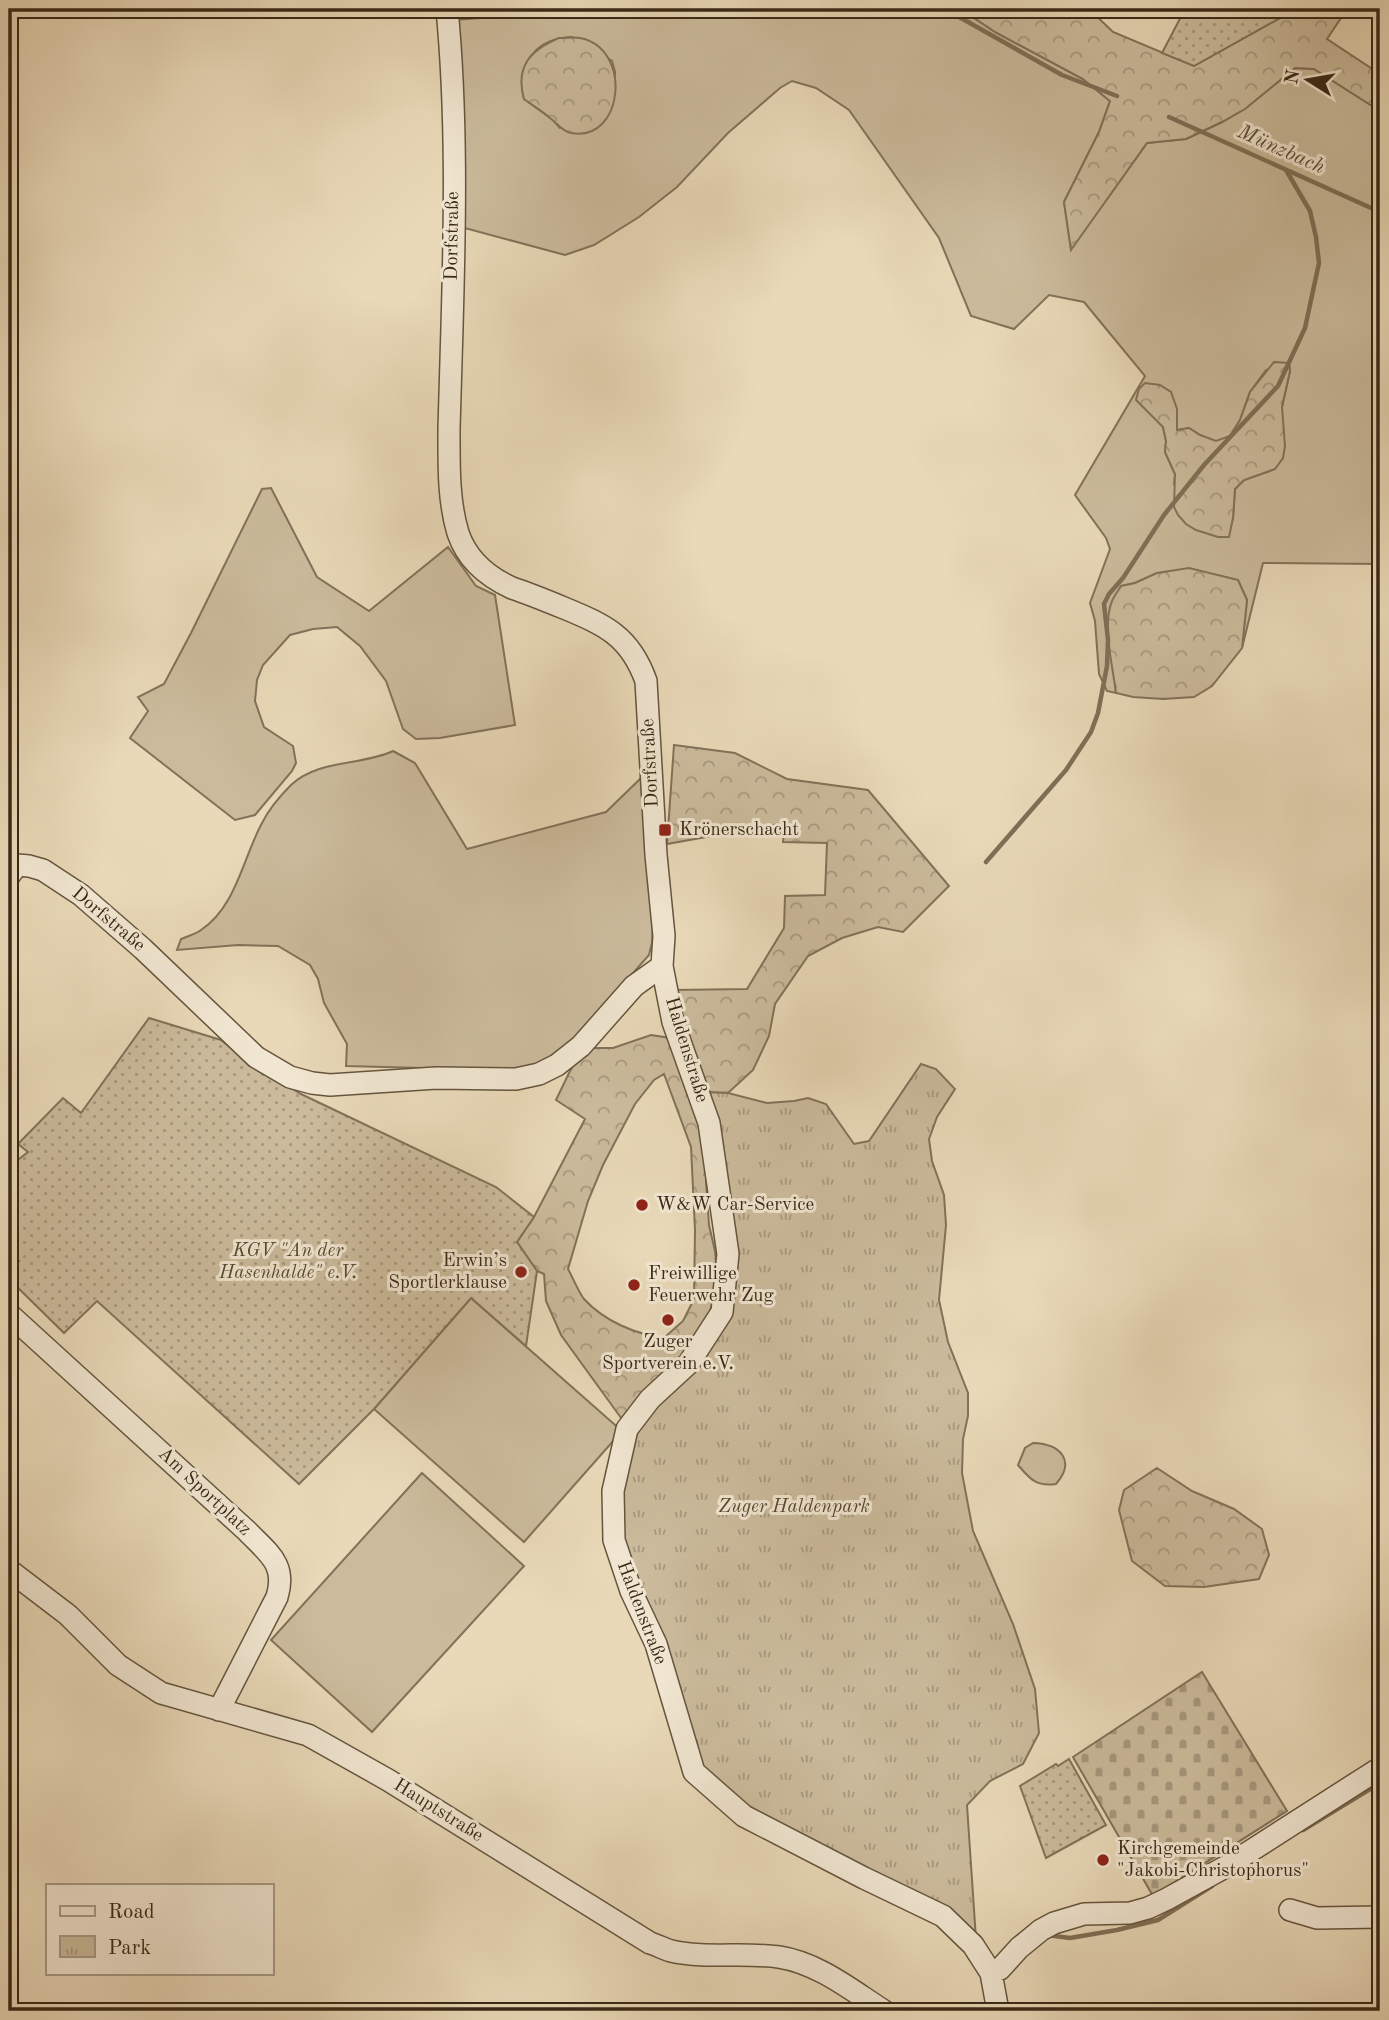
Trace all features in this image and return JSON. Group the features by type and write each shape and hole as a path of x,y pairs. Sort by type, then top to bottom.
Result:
{"street":[{"name":"Dorfstraße","path":"9,876 17,865 29,866 43,870 81,895 152,957 256,1057 290,1077 312,1083 330,1085 436,1078 516,1079 539,1074 557,1065 581,1046 634,986 662,966 664,936 654,830 646,681 642,668 632,651 602,624 501,583 478,566 466,552 453,510 449,461 455,226 447,9"},
{"name":"Haldenstraße","path":"662,966 673,1022 709,1123 728,1254 722,1312 689,1363 650,1399 627,1429 613,1491 614,1540 631,1591 656,1644 694,1772 744,1816 943,1916 973,1945 991,1973 998,2011"},
{"name":"Am Sportplatz","path":"9,1314 247,1531 275,1561 282,1583 277,1597 219,1710"},
{"name":"Hauptstraße","path":"9,1570 68,1615 118,1665 161,1693 308,1735 388,1780 650,1943 670,1951 693,1954 777,1956 795,1960 812,1966 884,2011"},
{"path":"991,1973 1000,1969 1018,1948 1041,1930 1055,1923 1084,1914 1130,1913 1167,1899 1227,1866 1380,1768"},
{"path":"1290,1910 1317,1918 1380,1917"}],"green space":[{"path":"548,9 960,9 995,32 1083,79 1110,101 1099,132 1064,202 1071,249 1147,143 1186,139 1222,122 1244,109 1295,68 1314,69 1380,111 1380,564 1263,563 1242,648 1247,600 1238,580 1217,575 1157,573 1121,586 1116,693 1107,691 1099,674 1095,621 1090,603 1110,549 1106,538 1075,495 1145,376 1084,302 1049,295 1014,329 971,316 939,238 849,110 816,88 792,81 780,88 728,133 677,187 639,217 594,245 565,255 461,227 454,20 544,13","holes":["572,37 612,61 615,90 560,128 524,99 523,75 531,55 539,48 548,42","1289,363 1275,469 1244,480 1235,489 1233,518 1228,536 1174,484 1175,474 1165,452 1163,427 1152,414 1177,409 1177,430 1189,428 1216,442 1230,436 1240,420 1250,392 1266,370"]},
{"path":"961,9 1089,9 1113,32 1194,66 1296,9 1347,9 1327,39 1380,74 1380,111 1314,69 1295,68 1245,109 1222,122 1186,139 1147,143 1071,250 1064,202 1099,132 1110,101 1083,79 995,32"},
{"path":"1185,9 1296,9 1194,66 1162,53"},
{"path":"559,38 580,38 597,45 608,58 614,75 615,93 611,110 602,124 589,132 565,131 524,99 522,78 527,61 540,48"},
{"path":"1274,362 1289,363 1290,371 1282,407 1285,446 1283,458 1275,469 1244,480 1235,489 1229,537 1218,537 1196,530 1186,524 1174,507 1175,474 1165,452 1163,427 1136,400 1139,389 1145,383 1160,385 1171,392 1177,409 1177,430 1189,428 1216,441 1230,436 1240,420 1250,392"},
{"path":"271,488 317,577 369,611 448,547 476,586 495,595 515,725 440,738 416,739 403,729 386,681 360,646 337,627 290,635 263,665 257,680 255,701 264,727 293,746 296,763 255,815 235,820 130,738 148,711 138,697 164,684 262,489"},
{"path":"1189,568 1238,580 1247,600 1242,648 1212,686 1194,697 1163,699 1116,693 1108,634 1109,611 1114,597 1121,586 1157,573"},
{"path":"674,745 735,753 787,779 868,790 949,886 903,932 878,927 842,938 808,956 775,1004 769,1036 753,1070 728,1093 702,1092 674,990 747,989 784,928 785,896 825,895 827,843 783,842 785,823 667,844"},
{"path":"393,751 415,763 467,849 606,812 642,777 653,918 649,955 575,1039 536,1067 501,1070 346,1066 347,1044 324,1003 318,979 310,965 278,946 238,945 177,950 181,939 201,930 223,909 265,818 291,785 314,771"},
{"name":"KGV \"An der Hasenhalde\" e.V.","path":"149,1018 221,1040 250,1063 301,1094 496,1187 534,1217 517,1242 537,1271 526,1346 471,1298 374,1409 299,1484 97,1301 64,1333 9,1279 9,1269 19,1261 9,1252 9,1167 28,1152 18,1144 63,1098 81,1113"},
{"path":"651,1035 670,1038 705,1126 709,1225 718,1283 710,1311 698,1337 624,1422 561,1335 546,1301 544,1274 537,1271 517,1242 534,1217 585,1119 556,1100 570,1071 584,1048 613,1048","holes":["664,1074 691,1147 695,1230 694,1299 683,1321 664,1338 631,1330 601,1314 584,1299 568,1269 588,1201 603,1165 635,1104 654,1080"]},
{"name":"Zuger Haldenpark","path":"921,1064 936,1069 955,1089 937,1117 929,1139 932,1161 944,1195 946,1225 939,1300 948,1342 968,1393 962,1473 973,1531 1013,1624 1035,1689 1039,1733 1023,1764 990,1781 967,1805 976,1939 747,1813 697,1769 623,1540 620,1491 631,1448 651,1401 724,1312 702,1092 728,1093 767,1103 808,1098 826,1104 854,1144 869,1141"},
{"path":"471,1298 622,1431 524,1542 374,1409"},
{"path":"1033,1443 1051,1447 1063,1455 1065,1468 1056,1484 1034,1481 1018,1465 1025,1448"},
{"path":"1157,1468 1192,1491 1234,1509 1262,1529 1269,1555 1259,1579 1204,1587 1165,1586 1132,1561 1119,1510 1124,1490"},
{"path":"422,1473 524,1566 372,1732 271,1640"},
{"path":"1202,1672 1287,1811 1153,1896 1073,1757"},
{"path":"1069,1759 1106,1825 1046,1858 1020,1786"}],"waterway":[{"name":"Münzbach","path":"945,9 1062,75 1117,96"},
{"name":"Münzbach","path":"1169,117 1380,212"},
{"path":"986,862 1066,770 1091,732 1098,713 1107,666 1108,640 1104,604 1109,594 1123,578 1164,515 1204,465 1278,386 1305,328 1319,263 1316,237 1310,211 1286,170"},
{"path":"1303,1830 1380,1783"},
{"path":"1047,1935 1070,1938 1158,1920 1212,1886"}],"place":[{"name":"Krönerschacht","path":"665,830"},
{"name":"W&W Car-Service","path":"642,1205"},
{"name":"Erwin’s Sportlerklause","path":"521,1272"},
{"name":"Freiwillige Feuerwehr Zug","path":"634,1285"},
{"name":"Zuger Sportverein e.V.","path":"668,1320"},
{"name":"Kirchgemeinde \"Jakobi-Christophorus\"","path":"1103,1860"}]}
